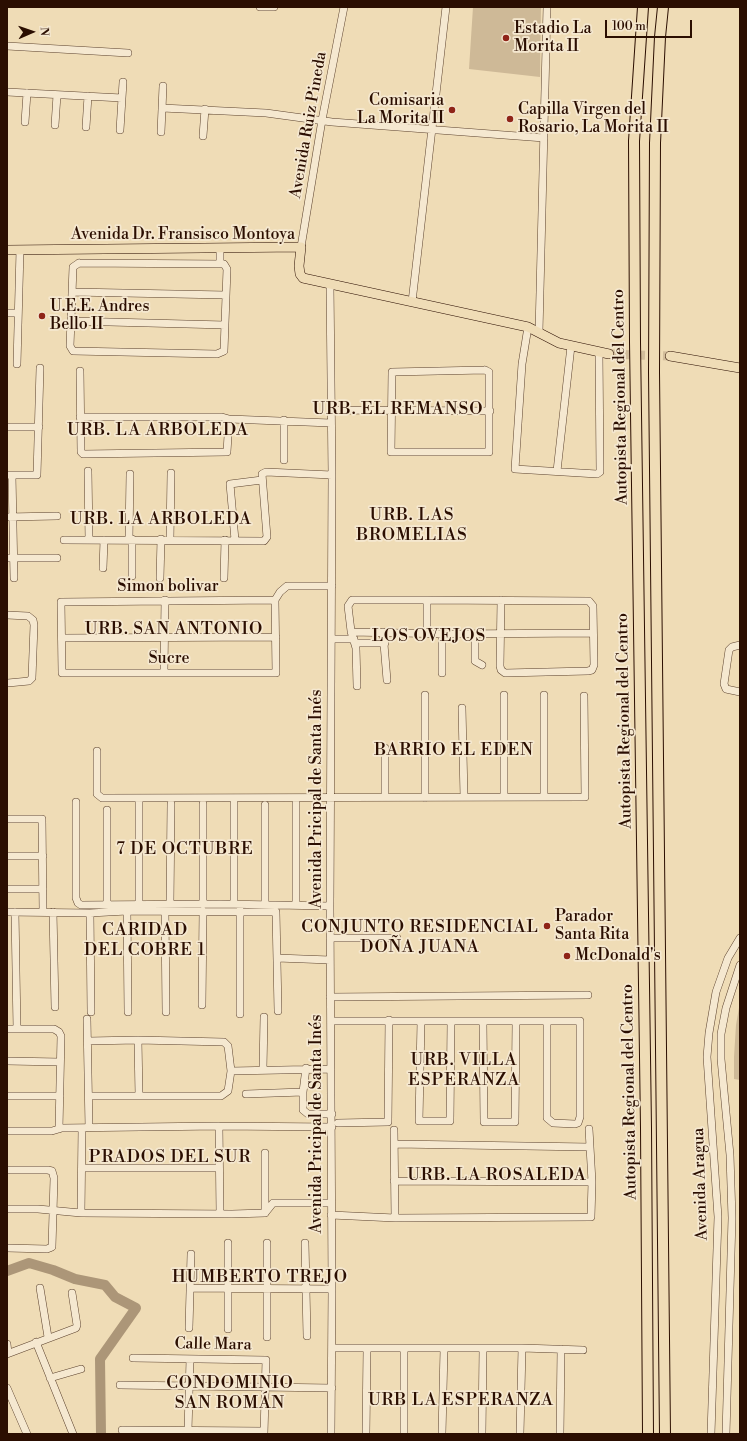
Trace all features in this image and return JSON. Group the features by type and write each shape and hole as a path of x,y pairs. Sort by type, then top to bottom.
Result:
{"highway":[{"name":"Autopista Regional del Centro","path":"643,7 634,141 635,326 646,1128 648,1434"},
{"name":"Autopista Regional del Centro","path":"663,7 660,37 655,143 654,372 665,1434"}],"main road":[{"name":"Avenida Dr. Fransisco Montoya","path":"7,250 220,250 301,247 300,270 303,278 528,327 559,343 609,354"},
{"path":"670,356 740,368"}],"street":[{"path":"260,7 274,7"},
{"name":"Avenida Ruiz Pineda","path":"301,247 322,120 344,7"},
{"path":"412,302 446,7"},
{"path":"539,332 547,7"},
{"path":"7,46 128,53"},
{"path":"120,130 123,82"},
{"path":"161,132 163,86"},
{"path":"7,92 122,98"},
{"path":"25,122 27,93"},
{"path":"55,125 56,94"},
{"path":"86,127 88,96"},
{"path":"162,108 266,113 431,131 544,138"},
{"path":"203,136 205,109"},
{"path":"18,364 20,250"},
{"path":"220,250 220,264"},
{"path":"79,263 224,264 226,267 224,351 217,354 73,351 70,346 72,292 73,267 79,263"},
{"name":"Avenida Pricipal de Santa Inés","path":"330,285 332,475 330,906 332,1114 331,1434"},
{"path":"72,292 226,295"},
{"path":"7,313 18,313"},
{"path":"71,322 225,325"},
{"path":"528,327 522,364 514,467 518,470 598,474 600,472 599,352"},
{"path":"557,471 571,346"},
{"path":"14,578 10,558 10,475 36,476 37,474 40,368"},
{"path":"485,370 489,376 489,452 393,453 391,450 391,411 392,372 485,370"},
{"path":"80,371 81,452 83,454 227,452 229,419"},
{"path":"331,410 490,412"},
{"path":"80,417 222,417 229,419 331,423"},
{"path":"284,420 284,460"},
{"path":"7,427 39,427"},
{"path":"88,471 89,540"},
{"path":"64,540 266,539 262,474 266,472 332,475"},
{"path":"170,540 171,473"},
{"path":"130,474 130,539 132,576"},
{"path":"234,540 230,484 262,480"},
{"path":"10,516 57,516"},
{"path":"103,568 104,540"},
{"path":"160,578 161,540"},
{"path":"224,578 225,540"},
{"path":"10,558 57,558"},
{"path":"62,638 276,637 275,600 280,592 287,586 332,586"},
{"path":"164,672 165,600"},
{"name":"Simon bolivar","path":"62,638 62,602 275,600"},
{"path":"357,686 353,638 348,604 351,600 501,600 589,601 594,606 594,665 592,670 588,672 505,673 501,670 501,600"},
{"path":"427,600 427,633"},
{"path":"7,615 28,616 33,620 34,625 32,678 29,681 8,683"},
{"path":"332,639 353,638 383,632 442,634 593,633"},
{"path":"383,632 387,680"},
{"path":"442,634 442,673"},
{"path":"475,634 475,660 482,665"},
{"name":"Sucre","path":"62,638 62,673 276,673 276,637"},
{"path":"353,638 384,643"},
{"path":"740,645 732,647 729,650 724,684 726,689 740,692"},
{"path":"425,695 425,798"},
{"path":"504,695 504,797"},
{"path":"544,695 544,797"},
{"path":"97,751 97,794 102,798 385,796 425,798 585,797 584,696"},
{"path":"462,708 464,797"},
{"path":"384,748 385,796"},
{"path":"76,802 76,901 83,905 139,905 276,912 278,1011"},
{"path":"139,802 139,905"},
{"path":"234,803 234,904"},
{"path":"296,803 296,905"},
{"path":"166,1012 167,907 171,804"},
{"path":"202,1005 203,804"},
{"path":"265,805 265,905"},
{"path":"107,810 108,905"},
{"path":"7,819 42,819 43,912"},
{"path":"7,856 42,856"},
{"path":"7,889 43,889"},
{"path":"203,908 234,904 330,906"},
{"path":"7,912 90,913 167,907"},
{"path":"127,910 128,1012"},
{"path":"240,910 240,1014"},
{"path":"15,912 17,1029"},
{"path":"53,912 55,1007"},
{"path":"81,1213 82,1168 89,1096 88,1041 90,913"},
{"path":"330,938 397,938"},
{"name":"Avenida Aragua","path":"711,1434 718,1217 708,1057 709,1032 716,992 728,958 740,938"},
{"path":"277,958 330,960"},
{"name":"Avenida Aragua","path":"726,1434 732,1218 730,1155 721,1059 721,1034 726,1008 740,965"},
{"path":"330,997 588,995"},
{"path":"263,1069 264,1017"},
{"path":"338,1123 388,1122 389,1020"},
{"path":"330,1021 580,1021 580,1117 578,1123 575,1124 553,1123 547,1118 547,1022"},
{"path":"421,1021 419,1122 450,1121 451,1021"},
{"path":"484,1022 484,1122 515,1122 516,1022"},
{"path":"7,1029 54,1029 59,1032 61,1036 59,1129"},
{"path":"88,1041 138,1040 224,1042 228,1046 231,1071 228,1091 221,1096 89,1096"},
{"path":"138,1040 139,1096"},
{"path":"7,1061 60,1062"},
{"path":"306,1068 303,1092 303,1110 308,1114 332,1114"},
{"path":"231,1071 331,1068"},
{"path":"246,1094 303,1092"},
{"path":"7,1096 60,1096"},
{"path":"219,1126 220,1214"},
{"path":"7,1131 219,1126 332,1127"},
{"path":"331,1216 395,1218 588,1217 592,1214 589,1129"},
{"path":"394,1130 395,1218"},
{"path":"395,1144 590,1147"},
{"path":"265,1213 266,1153"},
{"path":"715,1156 730,1155"},
{"path":"82,1168 219,1168"},
{"path":"7,1170 52,1171 54,1178 52,1247 47,1249 7,1248"},
{"path":"394,1181 592,1182"},
{"path":"265,1213 273,1203 331,1203"},
{"path":"7,1209 38,1209 81,1213 265,1213"},
{"path":"732,1218 740,1218"},
{"path":"228,1243 228,1329"},
{"path":"267,1243 267,1337"},
{"path":"305,1243 307,1336"},
{"path":"189,1328 191,1254"},
{"path":"40,1288 48,1337"},
{"path":"190,1288 332,1289"},
{"path":"7,1344 8,1353 77,1327 72,1293"},
{"path":"36,1342 73,1434"},
{"path":"332,1348 522,1348 583,1350"},
{"path":"482,1434 483,1348"},
{"path":"520,1434 522,1348"},
{"path":"366,1434 367,1349"},
{"path":"404,1349 404,1434"},
{"path":"442,1434 444,1349"},
{"path":"560,1434 561,1349"},
{"name":"Calle Mara","path":"133,1358 266,1360 264,1433"},
{"path":"188,1431 190,1359"},
{"path":"50,1378 81,1369"},
{"path":"120,1385 332,1388"},
{"path":"7,1388 27,1434"},
{"path":"122,1430 264,1433"}],"shaded area":[{"name":"Estadio La Morita II","path":"473,7 541,7 540,77 469,69"},
{"path":"740,1002 740,1080 734,1079 734,1057 736,1025"}],"waterway":[{"path":"7,1271 29,1263 53,1270 75,1279 105,1285 115,1297 136,1308 100,1359 101,1434"}],"tunnel":[{"path":"609,354 670,356"}],"place":[{"name":"Estadio La Morita II","path":"506,38"},
{"name":"Comisaria La Morita II","path":"452,110"},
{"name":"Capilla Virgen del Rosario, La Morita II","path":"510,119"},
{"name":"U.E.E. Andres Bello II","path":"42,316"},
{"name":"Parador Santa Rita","path":"547,926"},
{"name":"McDonald's","path":"567,956"}],"district":[{"name":"URB. EL REMANSO","path":"398,410"},
{"name":"URB. LA ARBOLEDA","path":"158,431"},
{"name":"URB. LA ARBOLEDA","path":"161,520"},
{"name":"URB. LAS BROMELIAS","path":"412,526"},
{"name":"URB. SAN ANTONIO","path":"174,630"},
{"name":"LOS OVEJOS","path":"429,637"},
{"name":"BARRIO EL EDEN","path":"454,751"},
{"name":"7 DE OCTUBRE","path":"185,850"},
{"name":"CONJUNTO RESIDENCIAL DOÑA JUANA","path":"420,938"},
{"name":"CARIDAD DEL COBRE 1","path":"145,941"},
{"name":"URB. VILLA ESPERANZA","path":"464,1071"},
{"name":"PRADOS DEL SUR","path":"170,1158"},
{"name":"URB. LA ROSALEDA","path":"497,1176"},
{"name":"HUMBERTO TREJO","path":"260,1278"},
{"name":"CONDOMINIO SAN ROMÁN","path":"230,1394"},
{"name":"URB LA ESPERANZA","path":"461,1401"}]}
